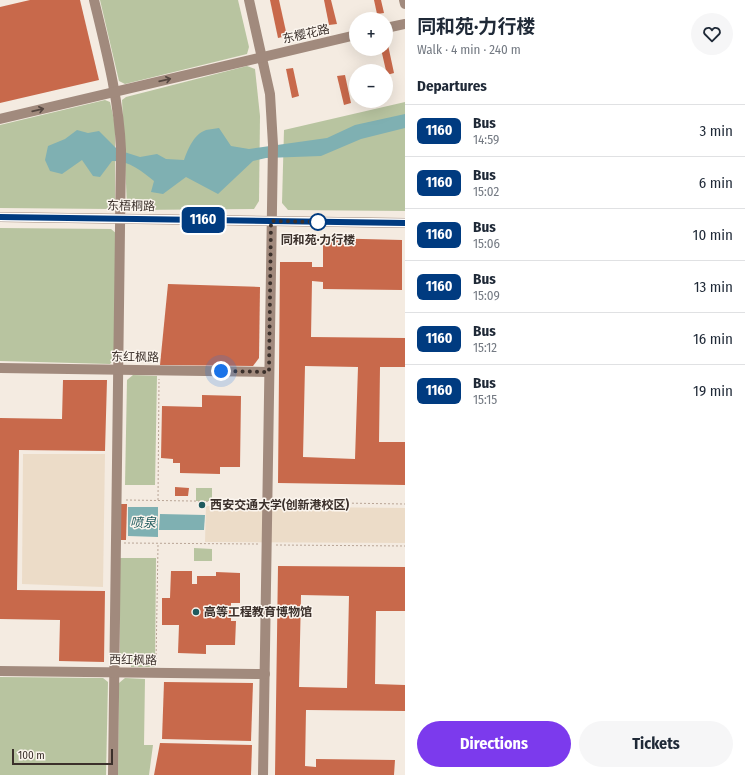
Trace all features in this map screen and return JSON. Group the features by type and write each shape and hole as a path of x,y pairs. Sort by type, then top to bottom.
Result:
{"street":[{"path":"94,0 112,74 120,125 121,219 113,775"},
{"path":"249,0 270,94 272,119 263,775"},
{"path":"404,0 405,4"},
{"path":"393,27 405,24"},
{"name":"东樱花路","path":"0,119 349,37"},
{"name":"东梧桐路","path":"0,217 405,223"},
{"name":"东红枫路","path":"0,368 269,372"},
{"name":"西红枫路","path":"0,671 265,674"}],"path":[{"path":"158,501 159,370"},
{"path":"156,673 158,544"}],"green space":[{"path":"100,0 238,0 249,47 247,54 125,84 119,81"},
{"path":"247,66 255,69 260,116 259,201 254,209 133,210 127,205 122,100 126,97"},
{"path":"105,100 110,102 115,124 115,203 109,209 0,208 0,125"},
{"path":"405,102 405,211 288,210 282,203 284,130 379,108 393,108 393,105"},
{"path":"0,228 111,229 117,234 115,358 110,364 0,361"},
{"path":"133,375 157,376 155,485 125,485 127,380"},
{"path":"196,488 212,488 212,501 196,501"},
{"path":"194,548 212,549 212,561 194,561"},
{"path":"120,558 156,558 155,667 131,667 131,664 120,664"},
{"path":"0,677 103,678 108,682 106,775 0,775"},
{"path":"125,678 145,679 144,745 153,745 149,775 118,775 119,683"}],"shaded area":[{"path":"23,454 105,454 103,587 22,584"},
{"path":"206,506 405,508 405,543 205,542"}],"water":[{"path":"405,114 405,128 361,139 321,156 266,158 253,161 218,194 186,177 163,194 151,192 154,181 124,162 112,161 100,177 93,176 82,160 62,174 50,171 45,160 48,146 65,139 77,130 88,133 99,131 118,150 140,157 157,154 166,159 184,160 195,138 202,132 208,130 219,128 231,146 249,149 327,138 355,125"},
{"name":"喷泉","path":"128,507 158,507 158,537 128,536"},
{"path":"160,514 205,515 204,530 159,530"}],"building":[{"path":"30,0 80,0 99,80 0,103 0,7"},
{"path":"270,0 279,0 287,36 278,38"},
{"path":"324,0 331,0 337,24 329,25"},
{"path":"374,0 381,0 384,12 377,12"},
{"path":"383,56 390,56 392,64 384,64"},
{"path":"293,68 299,96 292,98 286,69"},
{"path":"345,75 349,94 349,104 344,105 337,76"},
{"path":"323,238 402,240 402,290 323,289 323,282 312,281 311,337 405,338 405,367 380,367 379,442 405,442 405,485 278,483 280,262 312,262 312,267 323,267","holes":["305,366 358,367 355,459 303,457"]},
{"path":"168,284 260,287 259,358 253,366 160,365"},
{"path":"63,380 107,380 105,451 19,450 17,590 105,591 104,662 59,661 60,620 0,619 0,418 62,419"},
{"path":"202,395 241,396 240,467 220,467 220,474 180,473 180,463 173,463 173,459 161,458 162,406 202,407"},
{"path":"175,487 189,488 188,496 175,496"},
{"path":"120,504 127,504 126,540 120,540"},
{"path":"278,566 405,567 405,611 376,611 375,684 405,685 405,711 306,710 305,766 316,767 316,759 395,760 394,775 275,775","holes":["301,595 349,596 347,688 299,687"]},
{"name":"高等工程教育博物馆","path":"171,571 192,571 192,584 197,584 197,576 216,576 216,572 240,573 240,603 231,603 231,621 236,621 235,645 206,645 206,654 178,653 179,625 162,625 162,598 170,598"},
{"path":"164,682 253,683 251,741 162,739"},
{"path":"160,743 252,745 251,775 154,775"}],"bus line":[{"name":"1160","path":"0,217 405,223"}],"place":[{"name":"同和苑·力行楼","path":"318,222"},
{"name":"西安交通大学(创新港校区)","path":"202,505"},
{"name":"高等工程教育博物馆","path":"196,612"}],"route":[{"path":"221,371 269,372 271,221 318,222"}]}
